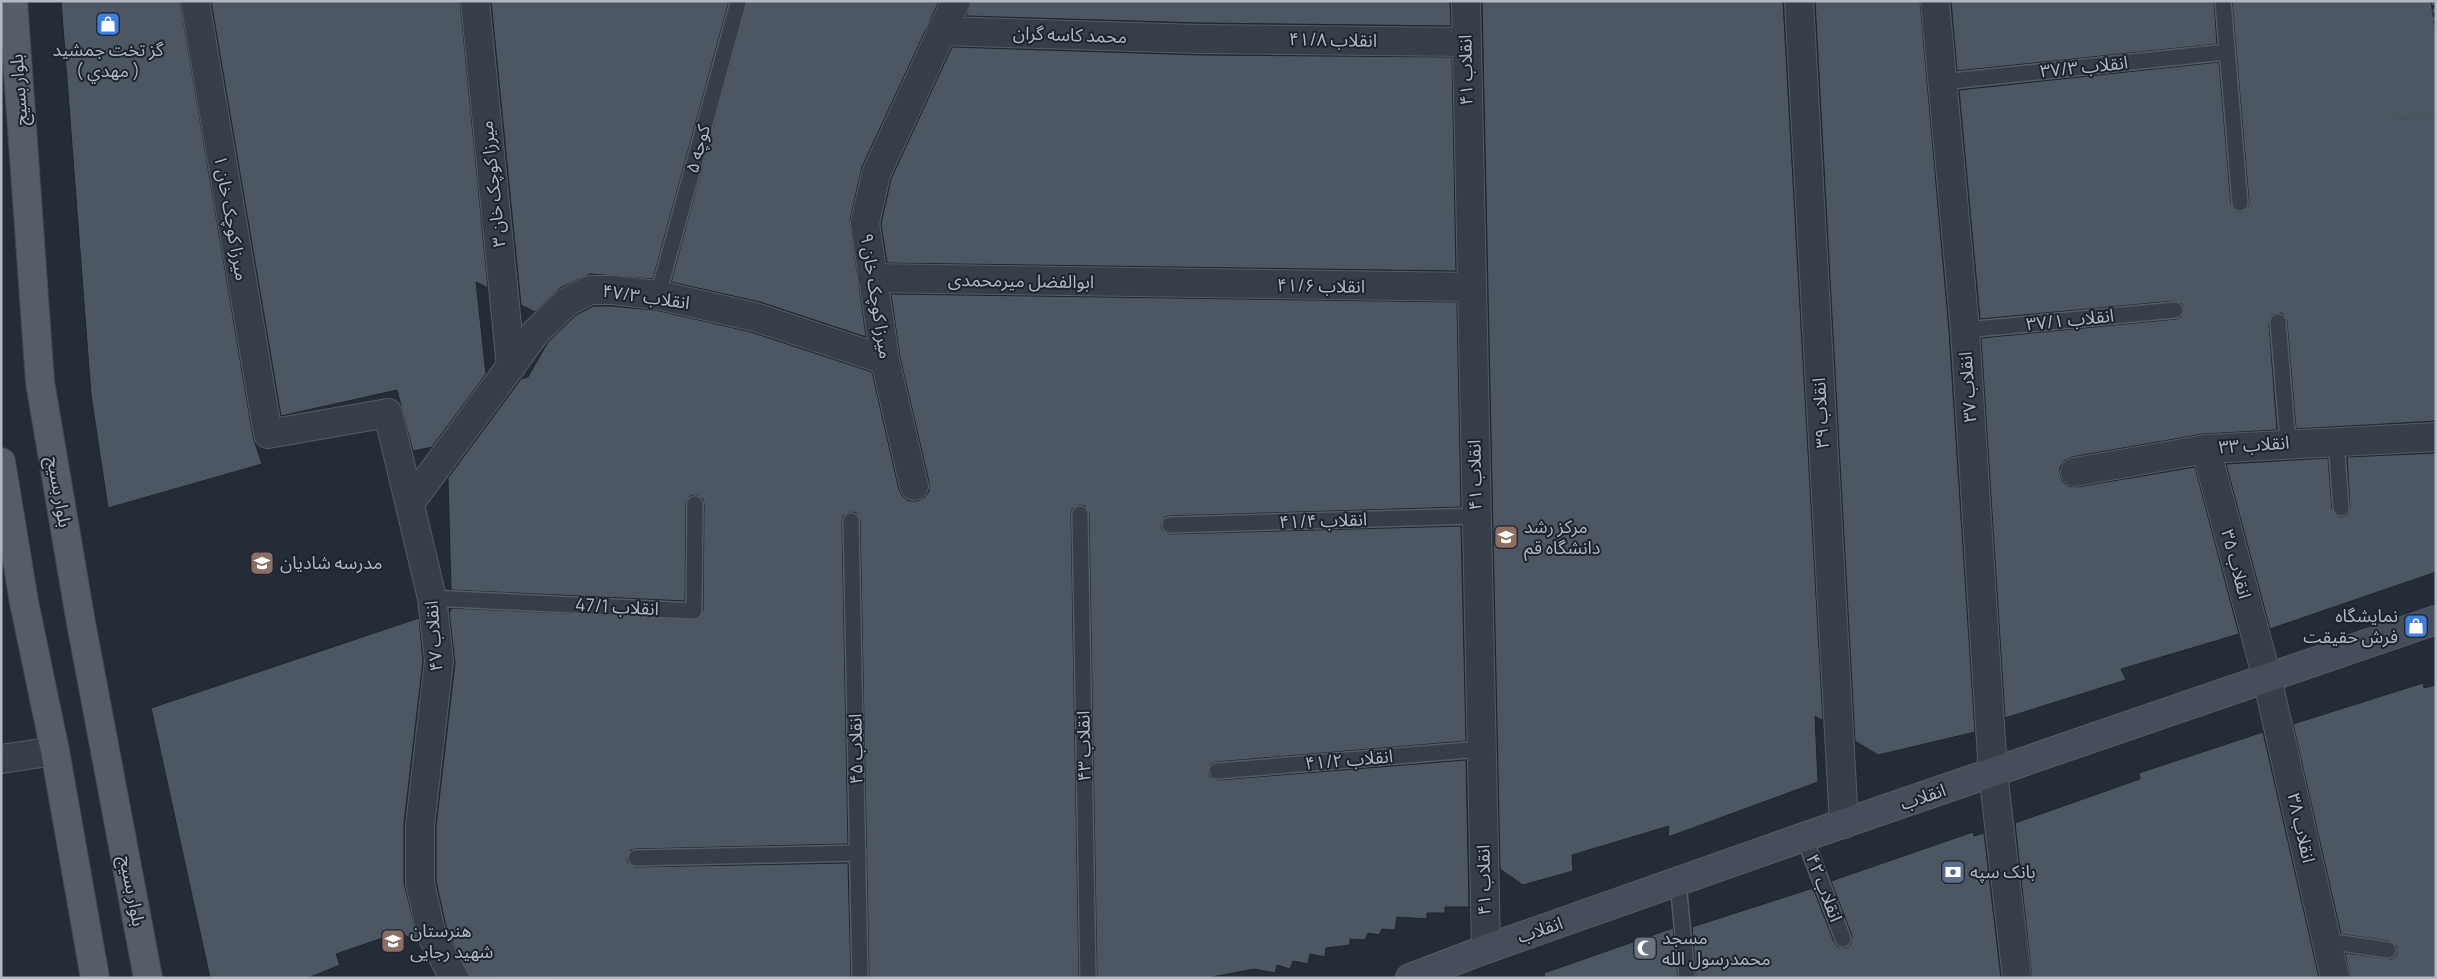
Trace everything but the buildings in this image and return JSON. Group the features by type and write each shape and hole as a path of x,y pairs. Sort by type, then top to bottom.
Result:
{"main road":[{"name":"بلوار بسیج","path":"13,1 40,382 79,614 148,978"},
{"path":"2,477 24,602 55,751 95,978"},
{"name":"انقلاب","path":"1410,978 1486,948 1804,837 2436,620"}],"street":[{"name":"میرزا کوچک خان ۱","path":"195,1 268,434"},
{"name":"میرزا کوچک خان ۳","path":"476,1 511,367"},
{"name":"میرزا کوچک خان ۹","path":"914,486 886,360 865,223 876,174 956,1"},
{"name":"انقلاب ۴۱","path":"1466,1 1486,948"},
{"name":"انقلاب ۳۹","path":"1799,1 1844,824"},
{"name":"انقلاب ۳۷","path":"1935,1 1965,330 1993,773 2017,978"},
{"name":"محمد کاسه گران","path":"941,31 1200,39"},
{"name":"انقلاب ۴۱/۸","path":"1200,39 1466,42"},
{"name":"ابوالفضل میرمحمدی","path":"872,278 1171,284"},
{"name":"انقلاب ۴۱/۶","path":"1171,284 1471,287"},
{"name":"انقلاب ۴۷/۳","path":"410,503 536,332 567,302 590,290 612,290 658,295 755,317 886,360"},
{"name":"انقلاب ۴۷","path":"268,434 388,413 432,598 439,661 420,825 420,882 432,936 454,978"},
{"name":"انقلاب ۳۳","path":"2075,472 2206,449 2288,443 2436,437"},
{"name":"انقلاب ۳۵","path":"2206,449 2267,678"},
{"name":"انقلاب ۳۸","path":"2267,678 2335,978"},
{"path":"1,759 55,751"}],"lane":[{"path":"2223,1 2240,204"},
{"name":"کوچه ۵","path":"658,295 738,3"},
{"name":"انقلاب ۳۷/۳","path":"1942,82 2226,52"},
{"name":"انقلاب ۳۷/۱","path":"1965,330 2175,310"},
{"path":"2278,322 2288,443"},
{"path":"2336,442 2341,508"},
{"name":"انقلاب 47/1","path":"432,598 694,611 695,504"},
{"name":"انقلاب ۴۳","path":"1080,514 1088,978"},
{"name":"انقلاب ۴۱/۴","path":"1170,525 1476,516"},
{"name":"انقلاب ۴۵","path":"851,521 860,978"},
{"name":"انقلاب ۴۱/۲","path":"1217,771 1481,749"},
{"name":"انقلاب ۴۲","path":"1804,837 1844,939"},
{"path":"636,858 858,853"},
{"path":"1678,882 1687,978"},
{"path":"2327,941 2388,950"}],"path":[{"path":"2433,1 2436,30"},
{"path":"2397,119 2436,116"}],"place":[{"name":"گز تخت جمشيد ( مهدي )","path":"108,24"},
{"name":"مرکز رشد دانشگاه قم","path":"1506,537"},
{"name":"مدرسه شادیان","path":"262,563"},
{"name":"نمایشگاه فرش حقیقت","path":"2416,626"},
{"name":"بانک سپه","path":"1953,872"},
{"name":"هنرستان شهید رجایی","path":"393,941"},
{"name":"مسجد محمدرسول الله","path":"1645,948"}]}
